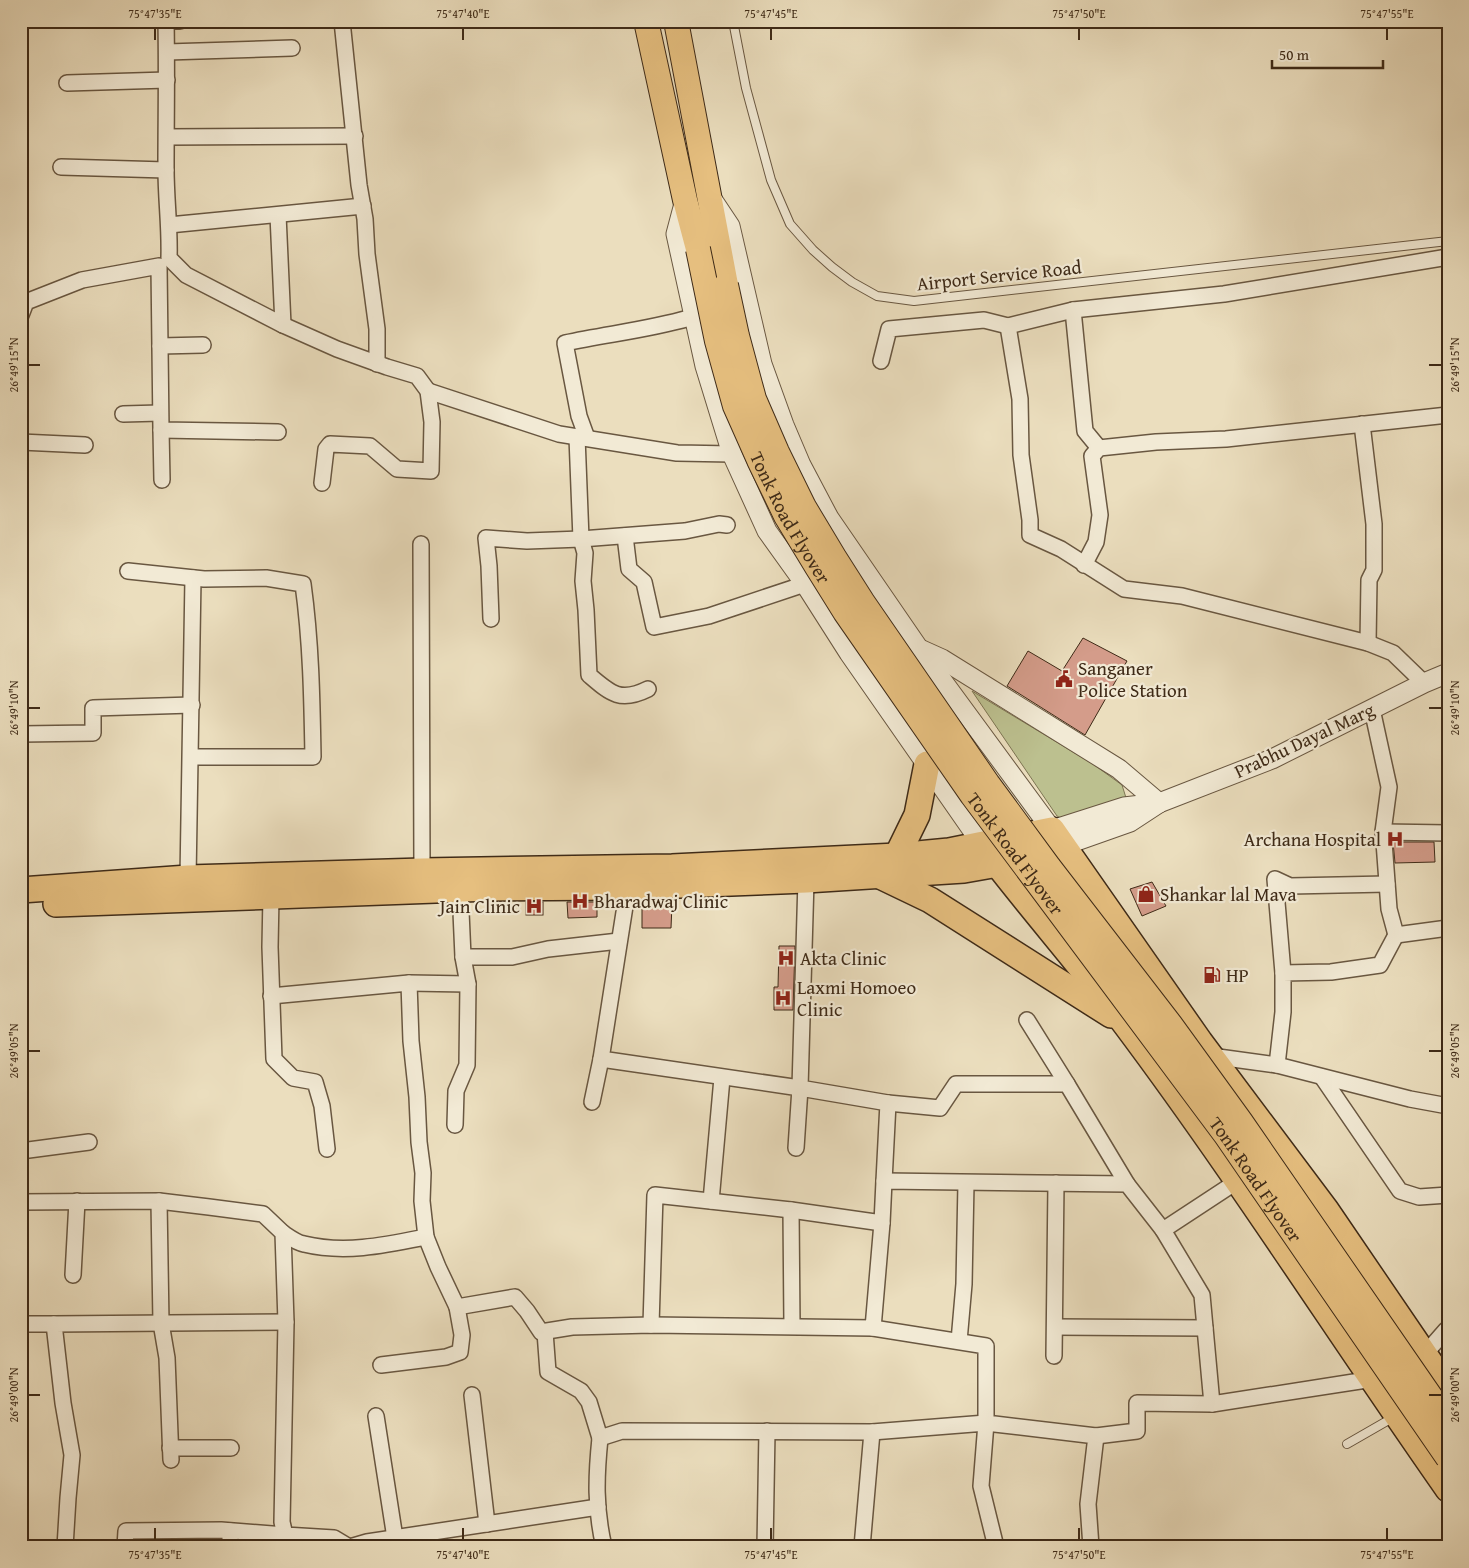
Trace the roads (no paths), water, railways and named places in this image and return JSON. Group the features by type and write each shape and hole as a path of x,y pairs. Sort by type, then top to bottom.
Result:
{"highway":[{"path":"897,856 917,815 927,764"},
{"path":"21,890 188,878 422,871 672,867 897,856 949,851 982,844 1057,838"},
{"path":"21,905 460,889 628,887 880,876 964,870 998,864 1057,838"},
{"path":"1057,838 1211,1056 1326,1210 1448,1388"},
{"path":"982,844 1086,972 1188,1110 1242,1186 1448,1489"},
{"path":"880,876 930,900 1126,1025"}],"main road":[{"name":"Tonk Road Flyover","path":"646,21 717,341 735,406 786,516 845,612 972,795 1225,1134 1448,1458"},
{"name":"Tonk Road Flyover","path":"676,21 737,336 754,399 804,507 862,601 988,784 1049,867 1170,1024 1241,1122 1448,1422"}],"street":[{"path":"342,21 359,185 377,329 378,364"},
{"path":"162,480 160,346 164,262 169,225 166,170 167,52 171,22"},
{"path":"167,52 292,48"},
{"path":"67,83 167,80"},
{"path":"167,137 355,136"},
{"path":"61,167 166,170"},
{"path":"710,196 730,226 762,364 784,424 801,465 829,518 919,649 1057,838"},
{"path":"685,200 676,234 705,366 732,454 767,531 982,844"},
{"path":"169,225 363,206"},
{"path":"278,215 283,325"},
{"path":"882,361 889,329 984,320 1008,326 1073,310 1224,294 1448,257"},
{"path":"21,315 26,302 82,280 164,262 283,325 337,349 417,376 428,391 432,422 431,471 397,469 370,446 330,444 326,449 322,483"},
{"path":"1073,310 1085,431 1099,448"},
{"path":"648,689 634,696 610,693 589,675 583,581 585,553 581,539 582,438 580,416 565,343 640,330 689,318"},
{"path":"1008,326 1020,399 1021,455 1030,520 1030,534 1061,549 1124,589 1182,596 1368,643 1393,653 1424,683"},
{"path":"160,346 203,346"},
{"path":"428,391 559,434 677,454 732,454"},
{"path":"123,414 160,413"},
{"path":"1084,565 1096,542 1100,514 1092,456 1099,448 1156,442 1226,439 1448,416"},
{"path":"1362,424 1374,524 1374,570 1369,580 1368,643"},
{"path":"161,430 278,432"},
{"path":"21,442 85,445"},
{"path":"491,619 486,538 527,541 581,539 685,531 719,524 727,525"},
{"path":"625,536 629,569 644,582 654,627 709,616 805,584"},
{"path":"421,544 422,871"},
{"path":"128,571 193,578 266,578 303,584 310,648 313,758 274,756 191,757"},
{"path":"188,878 193,578"},
{"path":"919,649 942,659 1119,769 1159,803"},
{"name":"Prabhu Dayal Marg","path":"1057,838 1130,822 1159,803 1272,759 1424,683 1448,673"},
{"path":"21,734 93,733 93,708 192,704"},
{"path":"1283,973 1331,972 1380,965 1396,935 1389,909 1384,832 1389,787 1372,709"},
{"path":"1384,832 1448,833"},
{"path":"1277,1065 1283,1012 1283,973 1275,879 1290,886 1387,884"},
{"path":"796,1148 800,1088 806,880"},
{"path":"592,1102 601,1059 628,887"},
{"path":"455,1125 456,1091 467,1065 468,984 463,957 460,889"},
{"path":"271,896 271,996 274,1059 293,1078 315,1082 322,1106 327,1149"},
{"path":"1396,935 1448,928"},
{"path":"463,957 512,957 548,949 619,941"},
{"path":"271,996 409,983 468,984"},
{"path":"381,1365 446,1357 460,1352 462,1336 457,1307 426,1237 422,1201 423,1173 418,1142 417,1097 411,1041 409,983"},
{"path":"1027,1020 1127,1184 1163,1230 1202,1295 1212,1404"},
{"path":"1188,1110 1211,1056 1277,1065 1410,1100 1448,1106"},
{"path":"601,1059 888,1103 940,1108 956,1084 1067,1084"},
{"path":"1322,1077 1400,1191 1419,1197 1448,1196"},
{"path":"710,1201 722,1078"},
{"path":"873,1328 882,1223 888,1103"},
{"path":"21,1151 89,1142"},
{"path":"884,1181 1127,1184"},
{"path":"959,1341 964,1284 966,1183"},
{"path":"1054,1356 1056,1183"},
{"path":"1163,1230 1230,1186 1242,1186"},
{"path":"651,1325 655,1195 791,1210 882,1223"},
{"path":"21,1202 77,1200 159,1201 263,1214 283,1233 302,1244 345,1250 376,1247 426,1237"},
{"path":"73,1275 77,1200"},
{"path":"159,1201 161,1323 167,1358 170,1454 231,1448"},
{"path":"791,1210 792,1326"},
{"path":"283,1233 286,1322 282,1522 285,1535"},
{"path":"457,1307 515,1297 541,1332 572,1327 651,1325 873,1328 986,1346 986,1423 982,1486 996,1547"},
{"path":"21,1324 286,1322"},
{"path":"54,1324 63,1403 72,1455 65,1547"},
{"path":"1055,1327 1205,1328"},
{"path":"1424,1355 1448,1330"},
{"path":"545,1332 548,1372 581,1391 589,1402 600,1438 596,1478 598,1521 604,1547"},
{"path":"600,1438 622,1431 872,1432 986,1423 1096,1436 1137,1431 1137,1403 1212,1404 1373,1379"},
{"path":"472,1394 487,1524"},
{"path":"376,1416 395,1538"},
{"path":"765,1547 767,1431"},
{"path":"862,1547 872,1432"},
{"path":"1091,1547 1088,1504 1096,1436"},
{"path":"126,1547 126,1531 230,1531 334,1538 350,1547 367,1542 598,1507"},
{"path":"230,1531 230,1547"}],"lane":[{"name":"Airport Service Road","path":"733,21 746,88 771,180 790,224 813,250 832,267 852,282 877,296 914,301 1448,241"},
{"path":"1347,1444 1398,1415"}],"place":[{"name":"Sanganer Police Station","path":"1064,679"},
{"name":"Archana Hospital","path":"1395,839"},
{"name":"Shankar lal Mava","path":"1146,894"},
{"name":"Bharadwaj Clinic","path":"580,901"},
{"name":"Jain Clinic","path":"534,906"},
{"name":"Akta Clinic","path":"786,958"},
{"name":"HP","path":"1212,975"},
{"name":"Laxmi Homoeo Clinic","path":"783,998"}]}
